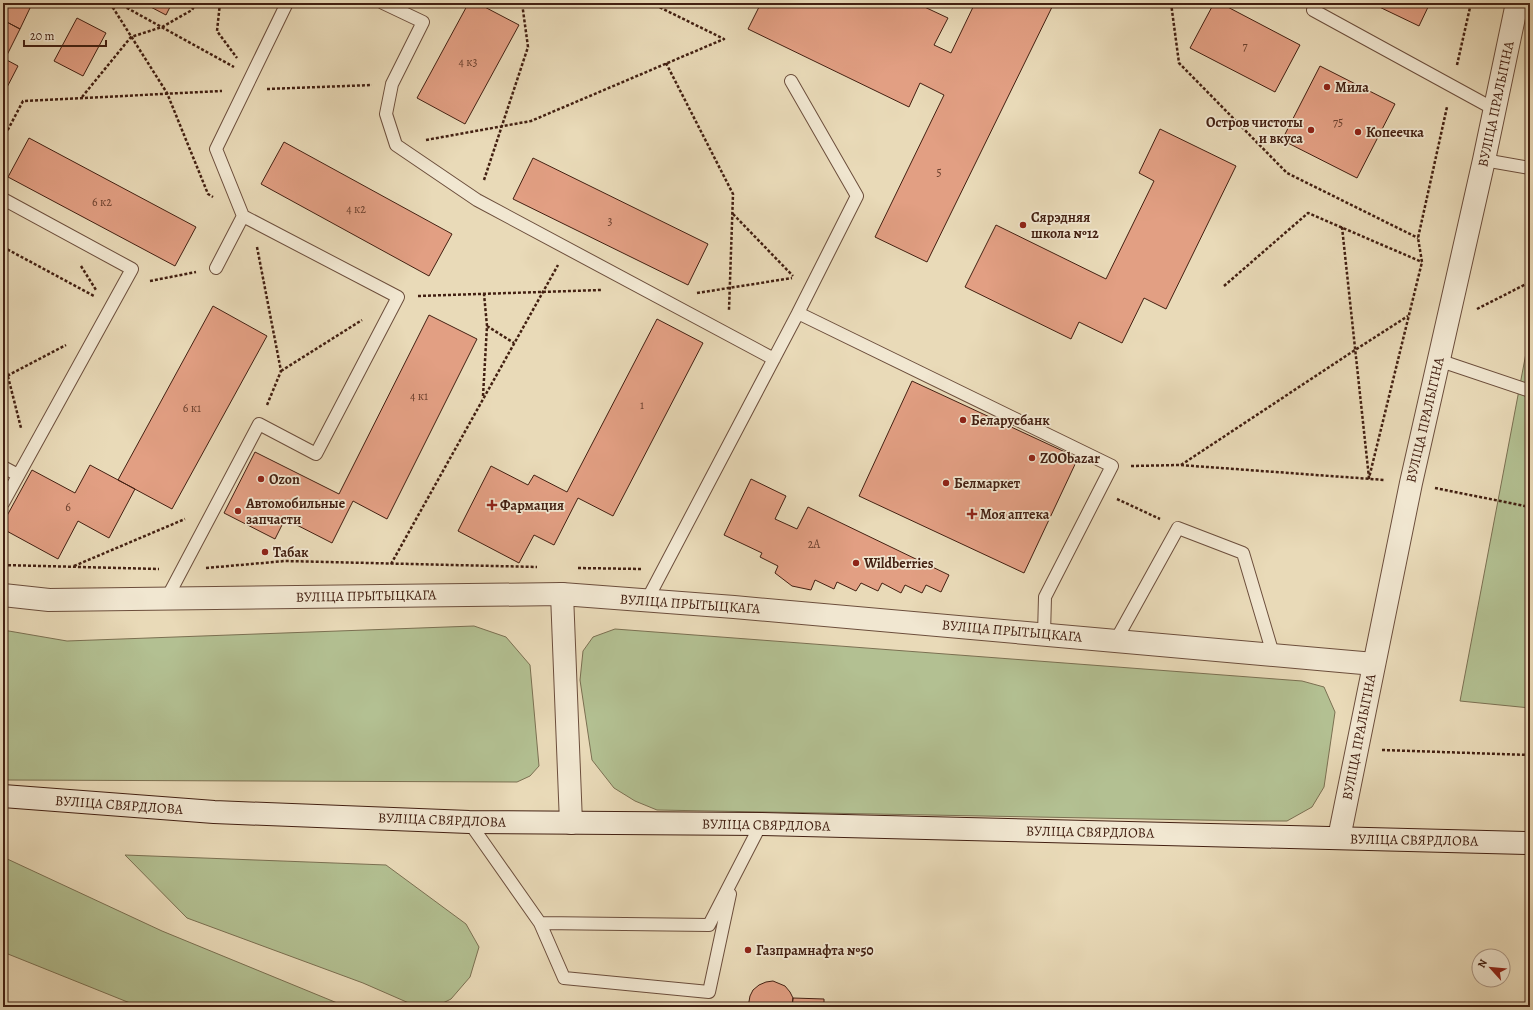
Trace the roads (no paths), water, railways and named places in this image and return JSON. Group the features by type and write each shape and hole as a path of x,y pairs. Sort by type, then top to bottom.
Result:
{"street":[{"name":"ВУЛІЦА ПРАЛЫГІНА","path":"1339,838 1411,483 1484,160 1517,3"},
{"name":"ВУЛІЦА ПРЫТЫЦКАГА","path":"3,595 49,600 562,594 1116,640 1374,664"},
{"path":"562,594 571,823"},
{"name":"ВУЛІЦА СВЯРДЛОВА","path":"3,796 214,812 469,822 761,824 1530,843"}],"lane":[{"path":"167,598 259,424 316,454 398,297 247,218 216,149 287,3"},
{"path":"383,3 423,22 392,84 386,114 396,145 477,200 774,358"},
{"path":"1316,3 1313,10 1494,109"},
{"path":"647,600 798,313 856,196 791,81"},
{"path":"1484,160 1530,168"},
{"path":"3,199 132,270 3,503"},
{"path":"216,268 247,218"},
{"path":"798,313 1112,466 1045,598 1044,634"},
{"path":"1438,360 1530,391"},
{"path":"3,467 18,475"},
{"path":"1116,640 1178,528 1243,554 1273,654"},
{"path":"469,822 540,923 564,978 709,992 734,876"},
{"path":"540,923 709,925 761,824"}],"place":[{"name":"Мила","path":"1327,87"},
{"name":"Остров чистоты и вкуса","path":"1311,130"},
{"name":"Копеечка","path":"1358,132"},
{"name":"Сярэдняя школа №12","path":"1023,225"},
{"name":"Беларусбанк","path":"963,420"},
{"name":"ZOObazar","path":"1032,458"},
{"name":"Ozon","path":"261,479"},
{"name":"Белмаркет","path":"946,483"},
{"name":"Фармация","path":"492,505"},
{"name":"Автомобильные запчасти","path":"238,511"},
{"name":"Моя аптека","path":"972,514"},
{"name":"Табак","path":"265,552"},
{"name":"Wildberries","path":"856,563"},
{"name":"Газпрамнафта №50","path":"748,950"}]}
